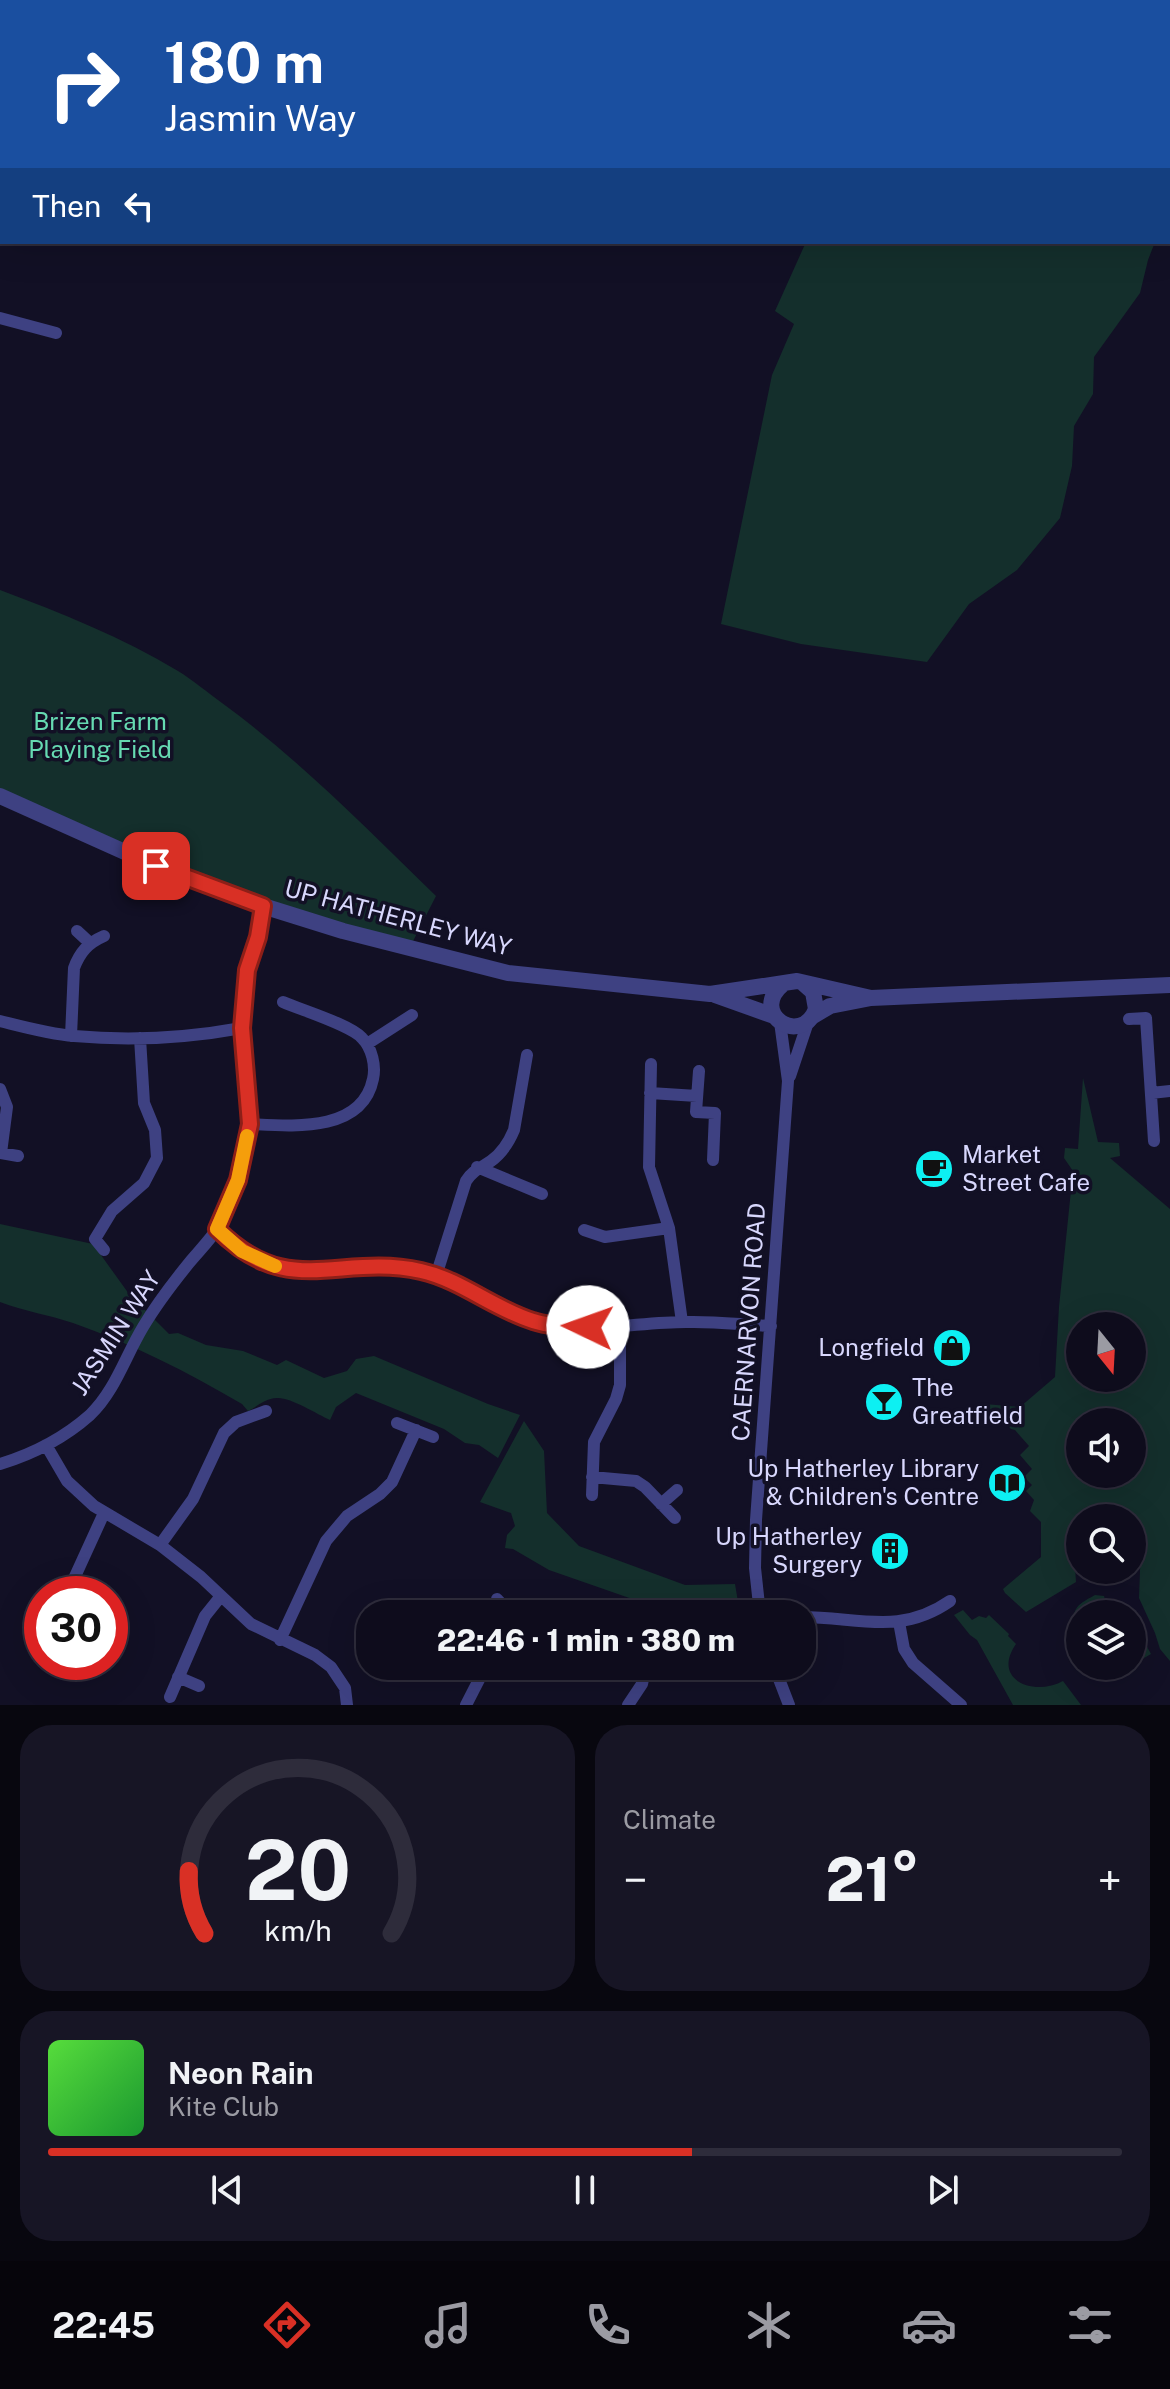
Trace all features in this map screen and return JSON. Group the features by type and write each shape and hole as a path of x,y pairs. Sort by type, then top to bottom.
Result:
{"street":[{"path":"0,318 56,333"},
{"name":"UP HATHERLEY WAY","path":"0,796 156,866 263,906 419,952 508,973 710,994 783,984"},
{"name":"JASMIN WAY","path":"0,1464 46,1445 87,1417 104,1399 158,1302 217,1229 238,1180 250,1124 242,1028 247,970 258,937 263,906"},
{"path":"77,931 90,943"},
{"path":"71,1036 74,968 90,943 104,936"},
{"path":"871,998 797,981 783,984 772,997 771,1008 777,1019 789,1026 798,1026 830,1006 871,998 1170,985"},
{"path":"804,984 816,1000 811,1019"},
{"name":"UP HATHERLEY WAY","path":"710,994 777,1019"},
{"path":"250,1124 291,1126 340,1118 364,1100 372,1082 374,1063 360,1035 283,1002"},
{"path":"367,1044 412,1015"},
{"path":"1129,1019 1146,1018 1154,1141"},
{"name":"CAERNARVON ROAD","path":"759,1600 755,1545 788,1081 777,1019"},
{"name":"CAERNARVON ROAD","path":"788,1081 811,1019"},
{"path":"0,1021 71,1036 140,1038 242,1028"},
{"path":"104,1250 95,1239 112,1211 144,1183 157,1158 155,1130 144,1103 140,1038"},
{"path":"436,1276 463,1186 477,1167 496,1156 510,1139 516,1119 516,1077 527,1055"},
{"path":"651,1064 649,1167 669,1228 682,1322"},
{"path":"699,1071 696,1112 715,1113 713,1160"},
{"path":"0,1089 7,1107 0,1153 18,1156"},
{"path":"1151,1093 1170,1091"},
{"path":"650,1093 697,1096"},
{"path":"477,1167 542,1194"},
{"path":"584,1230 605,1237 669,1228"},
{"path":"217,1229 242,1251 278,1267 301,1271 384,1266 422,1271 535,1322 620,1327 682,1322 771,1326"},
{"path":"605,1237 606,1253"},
{"path":"592,1495 594,1442 620,1385 620,1327"},
{"path":"160,1545 193,1499 224,1433 236,1422 266,1411"},
{"path":"397,1423 433,1437"},
{"path":"280,1640 326,1541 347,1516 392,1482 416,1430"},
{"path":"46,1445 58,1470 84,1499 160,1545 201,1577 251,1624 315,1655 331,1667 345,1688 347,1705"},
{"path":"592,1477 636,1481 675,1518"},
{"path":"661,1504 677,1490"},
{"path":"75,1576 104,1513"},
{"path":"170,1697 205,1616 221,1596"},
{"path":"816,1618 899,1622 922,1618 950,1601"},
{"path":"899,1622 904,1649 913,1663 961,1705"},
{"path":"178,1677 199,1686"},
{"path":"468,1704 479,1680"},
{"path":"628,1705 643,1680"},
{"path":"779,1680 789,1705"}],"green space":[{"path":"805,244 1154,244 1140,293 1094,357 1093,394 1074,426 1072,466 1060,518 1017,570 969,604 927,662 801,644 721,624 772,375 794,324 775,311"},
{"name":"Brizen Farm Playing Field","path":"0,590 113,636 178,671 306,771 436,896 409,949 343,931 0,796"},
{"path":"1083,1078 1098,1142 1119,1143 1120,1156 1110,1158 1170,1209 1170,1661 1160,1649 1146,1613 1146,1600 1139,1598 1140,1584 1146,1584 1146,1504 1066,1504 1066,1584 1073,1584 1026,1612 1003,1589 1041,1557 1041,1522 1030,1511 1034,1500 1026,1491 1032,1485 1024,1477 1032,1469 1020,1455 1029,1446 1004,1422 987,1424 984,1404 1020,1407 1055,1377 1073,1171 1064,1158 1065,1148 1078,1149"},
{"path":"0,1224 93,1244 129,1294 169,1334 178,1333 206,1345 243,1351 277,1365 286,1360 324,1378 347,1371 356,1359 374,1356 520,1415 498,1458 479,1445 465,1443 444,1429 356,1393 336,1407 330,1420 282,1398 269,1399 248,1411 242,1404 201,1381 117,1340 73,1323 0,1302"},
{"path":"524,1421 544,1451 547,1513 579,1546 685,1585 735,1584 738,1600 635,1600 549,1570 513,1549 505,1548 507,1535 515,1526 511,1513 480,1502"},
{"path":"1095,1595 1104,1596 1105,1600 1087,1600"},
{"path":"963,1610 972,1620 989,1615 1009,1634 1016,1644 1009,1667 1012,1676 1019,1682 1040,1687 1063,1681 1081,1705 1013,1705 977,1640 954,1615"}],"slow traffic":[{"path":"247,1136 238,1180 217,1229 242,1251 275,1266"}],"place":[{"name":"Market Street Cafe","path":"934,1169"},
{"name":"Longfield","path":"952,1348"},
{"name":"The Greatfield","path":"884,1402"},
{"name":"Up Hatherley Library & Children's Centre","path":"1007,1483"},
{"name":"Up Hatherley Surgery","path":"890,1551"}],"route":[{"path":"156,866 263,906 258,937 247,970 242,1028 250,1124 238,1180 217,1229 242,1251 278,1267 312,1271 384,1266 422,1271 466,1288 535,1322 588,1327"}]}
